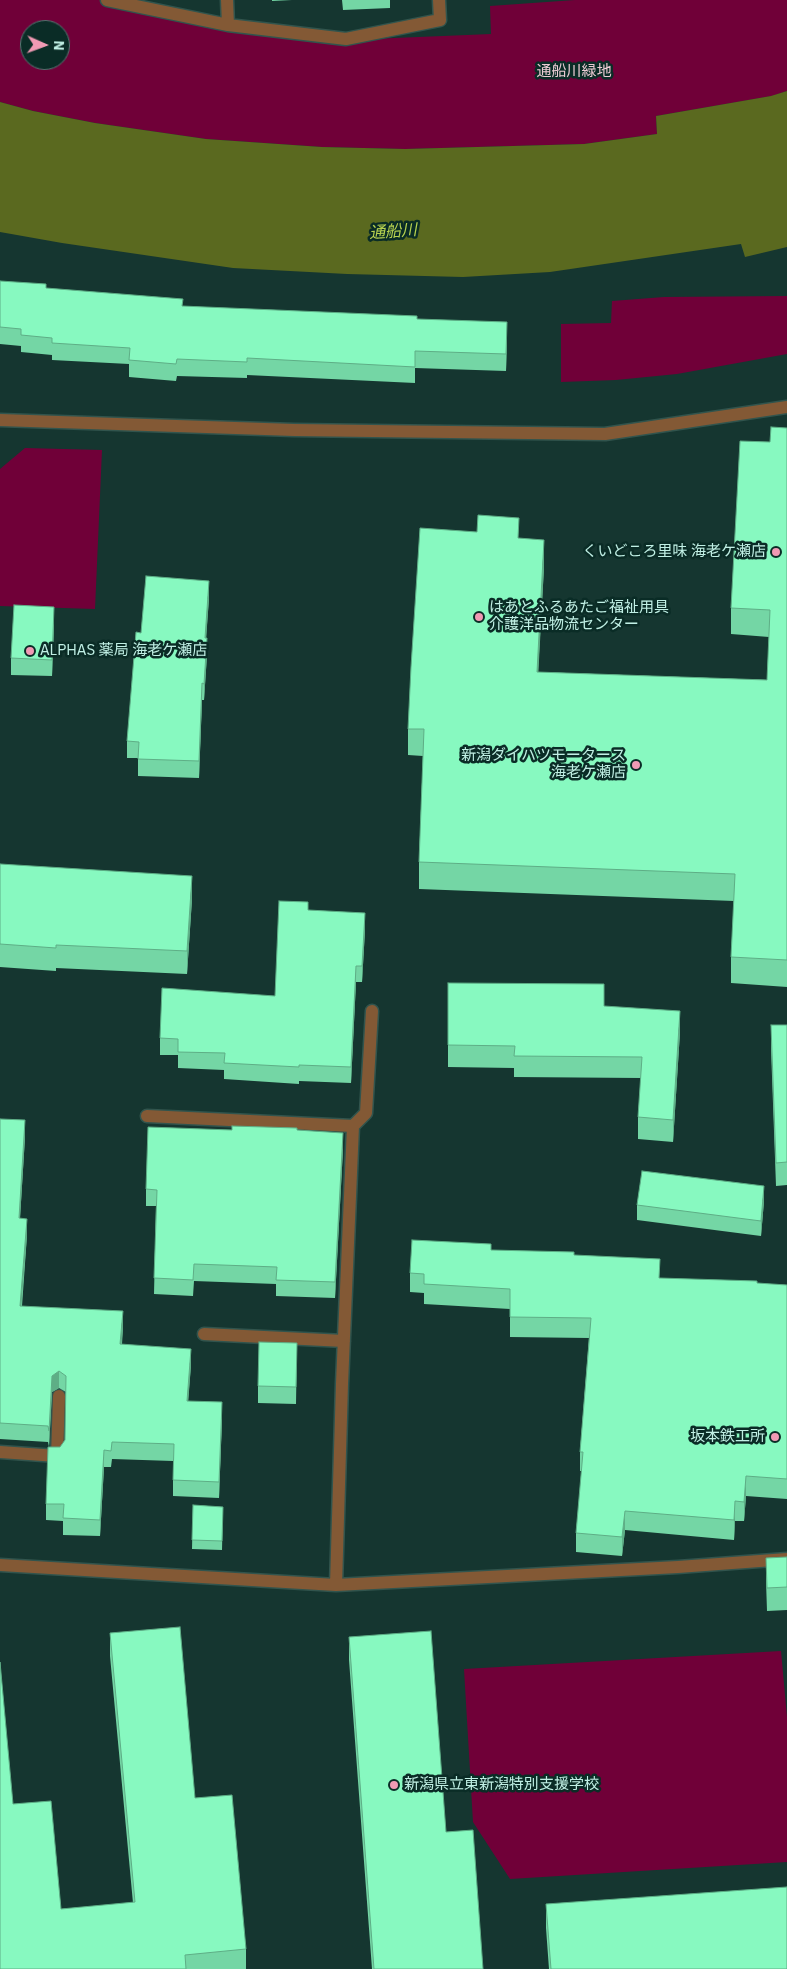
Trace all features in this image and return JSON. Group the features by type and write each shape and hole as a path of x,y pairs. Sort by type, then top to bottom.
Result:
{"street":[{"path":"107,0 228,25 346,40 440,20 439,0"},
{"path":"227,0 228,25"},
{"path":"0,420 294,430 605,434 787,407"},
{"path":"336,1585 353,1126 366,1113 372,1011"},
{"path":"148,1116 353,1126"},
{"path":"204,1334 344,1341"},
{"path":"0,1452 57,1456 59,1396"},
{"path":"0,1565 336,1585 678,1567 787,1559"}],"green space":[{"name":"通船川緑地","path":"0,0 104,0 346,40 491,34 490,6 575,0 787,0 787,91 772,96 656,116 657,134 584,144 405,149 322,147 206,139 95,123 33,111 0,102"},
{"path":"787,296 787,354 677,374 616,380 561,382 561,324 611,323 612,301 664,297"},
{"path":"25,448 102,450 95,609 0,606 0,469"},
{"path":"781,1651 787,1717 787,1862 510,1879 473,1822 464,1669"}],"water":[{"name":"通船川","path":"787,91 787,247 745,257 741,244 550,272 463,277 347,274 233,268 0,232 0,102 33,111 95,123 206,139 322,147 405,149 584,144 657,134 656,116 771,96"}],"building":[{"path":"0,281 46,284 46,288 183,299 182,306 417,316 417,319 507,322 506,354 415,351 415,367 247,358 247,362 177,359 176,364 129,360 130,348 52,343 52,338 21,335 21,329 0,327"},
{"path":"771,427 787,428 787,960 731,957 735,874 419,862 424,729 408,729 420,528 477,532 478,515 519,518 518,538 544,540 537,672 767,680 770,610 731,608 740,441 770,442"},
{"path":"146,576 209,581 199,761 138,759 139,742 127,741 136,632 141,633"},
{"path":"14,605 54,607 52,660 11,658"},
{"path":"0,864 192,876 187,951 56,945 56,948 0,944"},
{"path":"279,901 308,902 308,910 365,913 362,966 356,966 351,1067 299,1065 299,1067 224,1063 225,1053 178,1052 178,1039 160,1038 162,988 275,996"},
{"path":"448,983 604,984 604,1006 680,1011 673,1120 638,1117 642,1057 514,1056 515,1046 448,1045"},
{"path":"771,1025 787,1025 787,1162 776,1163"},
{"path":"0,1119 25,1120 19,1218 27,1219 20,1306 123,1311 120,1344 191,1349 187,1401 222,1402 219,1482 173,1480 174,1444 112,1442 111,1451 104,1450 100,1520 63,1518 64,1504 46,1504 48,1447 60,1447 65,1440 66,1376 59,1371 52,1376 49,1431 48,1426 0,1423"},
{"path":"232,1126 297,1128 297,1130 343,1133 335,1282 276,1280 277,1267 194,1264 193,1280 154,1278 157,1190 146,1189 148,1127 232,1130"},
{"path":"642,1171 764,1186 761,1221 637,1205"},
{"path":"412,1240 491,1244 491,1250 574,1252 574,1255 660,1259 659,1278 757,1281 757,1283 787,1285 787,1479 746,1476 744,1502 735,1501 734,1520 625,1511 622,1537 576,1533 583,1452 580,1452 591,1318 510,1317 510,1289 424,1284 424,1274 410,1273"},
{"path":"259,1342 297,1343 296,1387 258,1386"},
{"path":"193,1505 223,1507 222,1541 192,1540"},
{"path":"787,1557 787,1587 767,1588 766,1558"},
{"path":"180,1627 195,1798 232,1795 246,1949 185,1955 186,1969 0,1969 0,1662 13,1804 51,1801 61,1909 135,1902 110,1633"},
{"path":"431,1631 446,1832 473,1830 483,1969 374,1969 349,1637"},
{"path":"787,1887 787,1969 551,1969 546,1904"}],"place":[{"name":"くいどころ里味 海老ケ瀬店","path":"776,552"},
{"name":"はあとふるあたご福祉用具 介護洋品物流センター","path":"479,617"},
{"name":"ALPHAS 薬局 海老ケ瀬店","path":"30,651"},
{"name":"新潟ダイハツモータース 海老ケ瀬店","path":"636,765"},
{"name":"坂本鉄工所","path":"775,1437"},
{"name":"新潟県立東新潟特別支援学校","path":"394,1785"}]}
